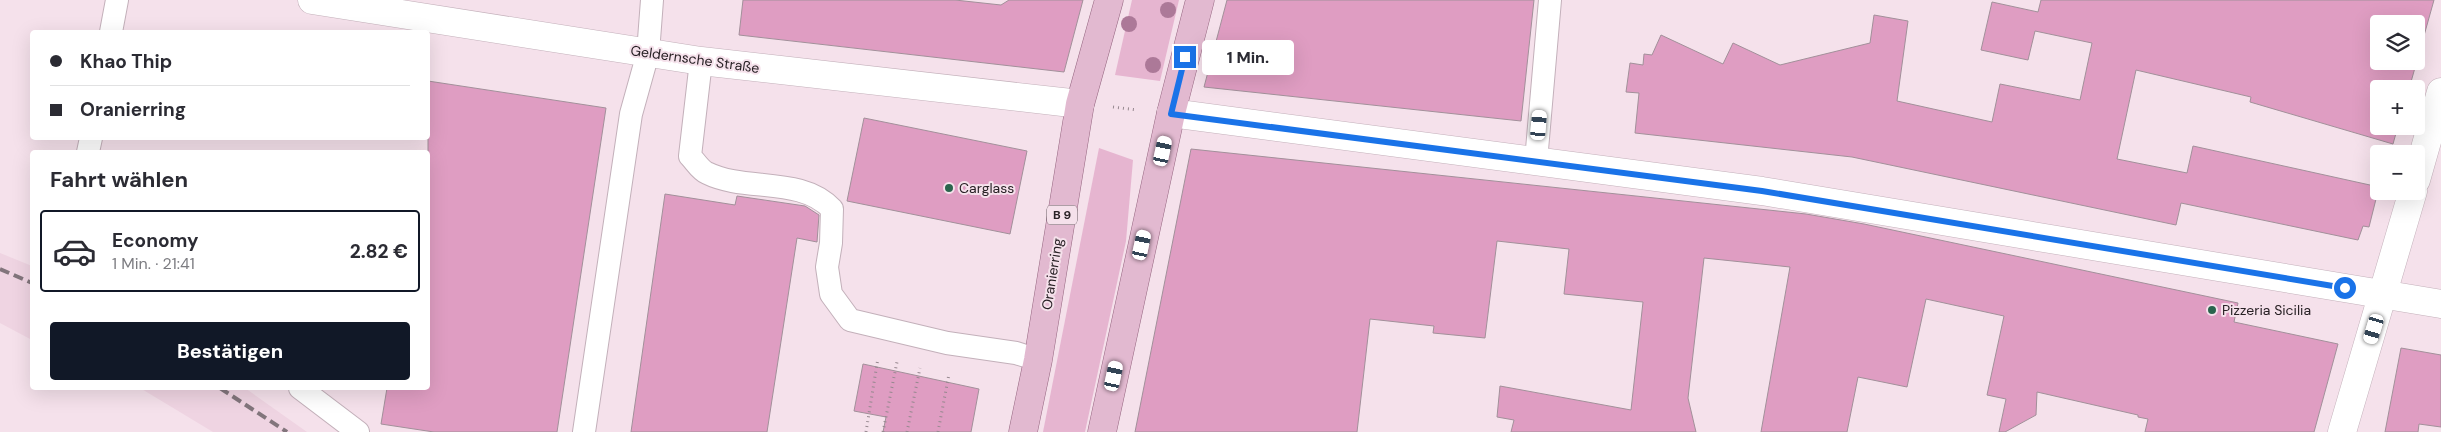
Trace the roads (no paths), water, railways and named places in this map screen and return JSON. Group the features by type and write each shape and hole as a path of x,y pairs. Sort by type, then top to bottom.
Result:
{"main road":[{"name":"Oranierring","path":"1023,432 1038,360 1080,104 1109,0"},
{"path":"1102,432 1171,114 1200,0"}],"street":[{"name":"Geldernsche Straße","path":"312,0 702,61 1080,104"},
{"path":"2425,148 2441,92"},
{"path":"1171,114 1762,191 2441,304"},
{"path":"2342,432 2410,200"}],"lane":[{"path":"111,30 117,0"},
{"path":"584,432 631,114 648,53 652,0"},
{"path":"1536,161 1550,0"},
{"path":"702,61 690,156 705,172 734,180 797,190 823,199 832,209 831,243 827,266 831,294 850,320 955,344 1016,353 1038,360"},
{"path":"303,390 358,432"}],"railway":[{"path":"0,269 30,282"},
{"path":"223,390 287,432"}],"place":[{"name":"Carglass","path":"949,188"},
{"name":"Pizzeria Sicilia","path":"2212,310"}]}
